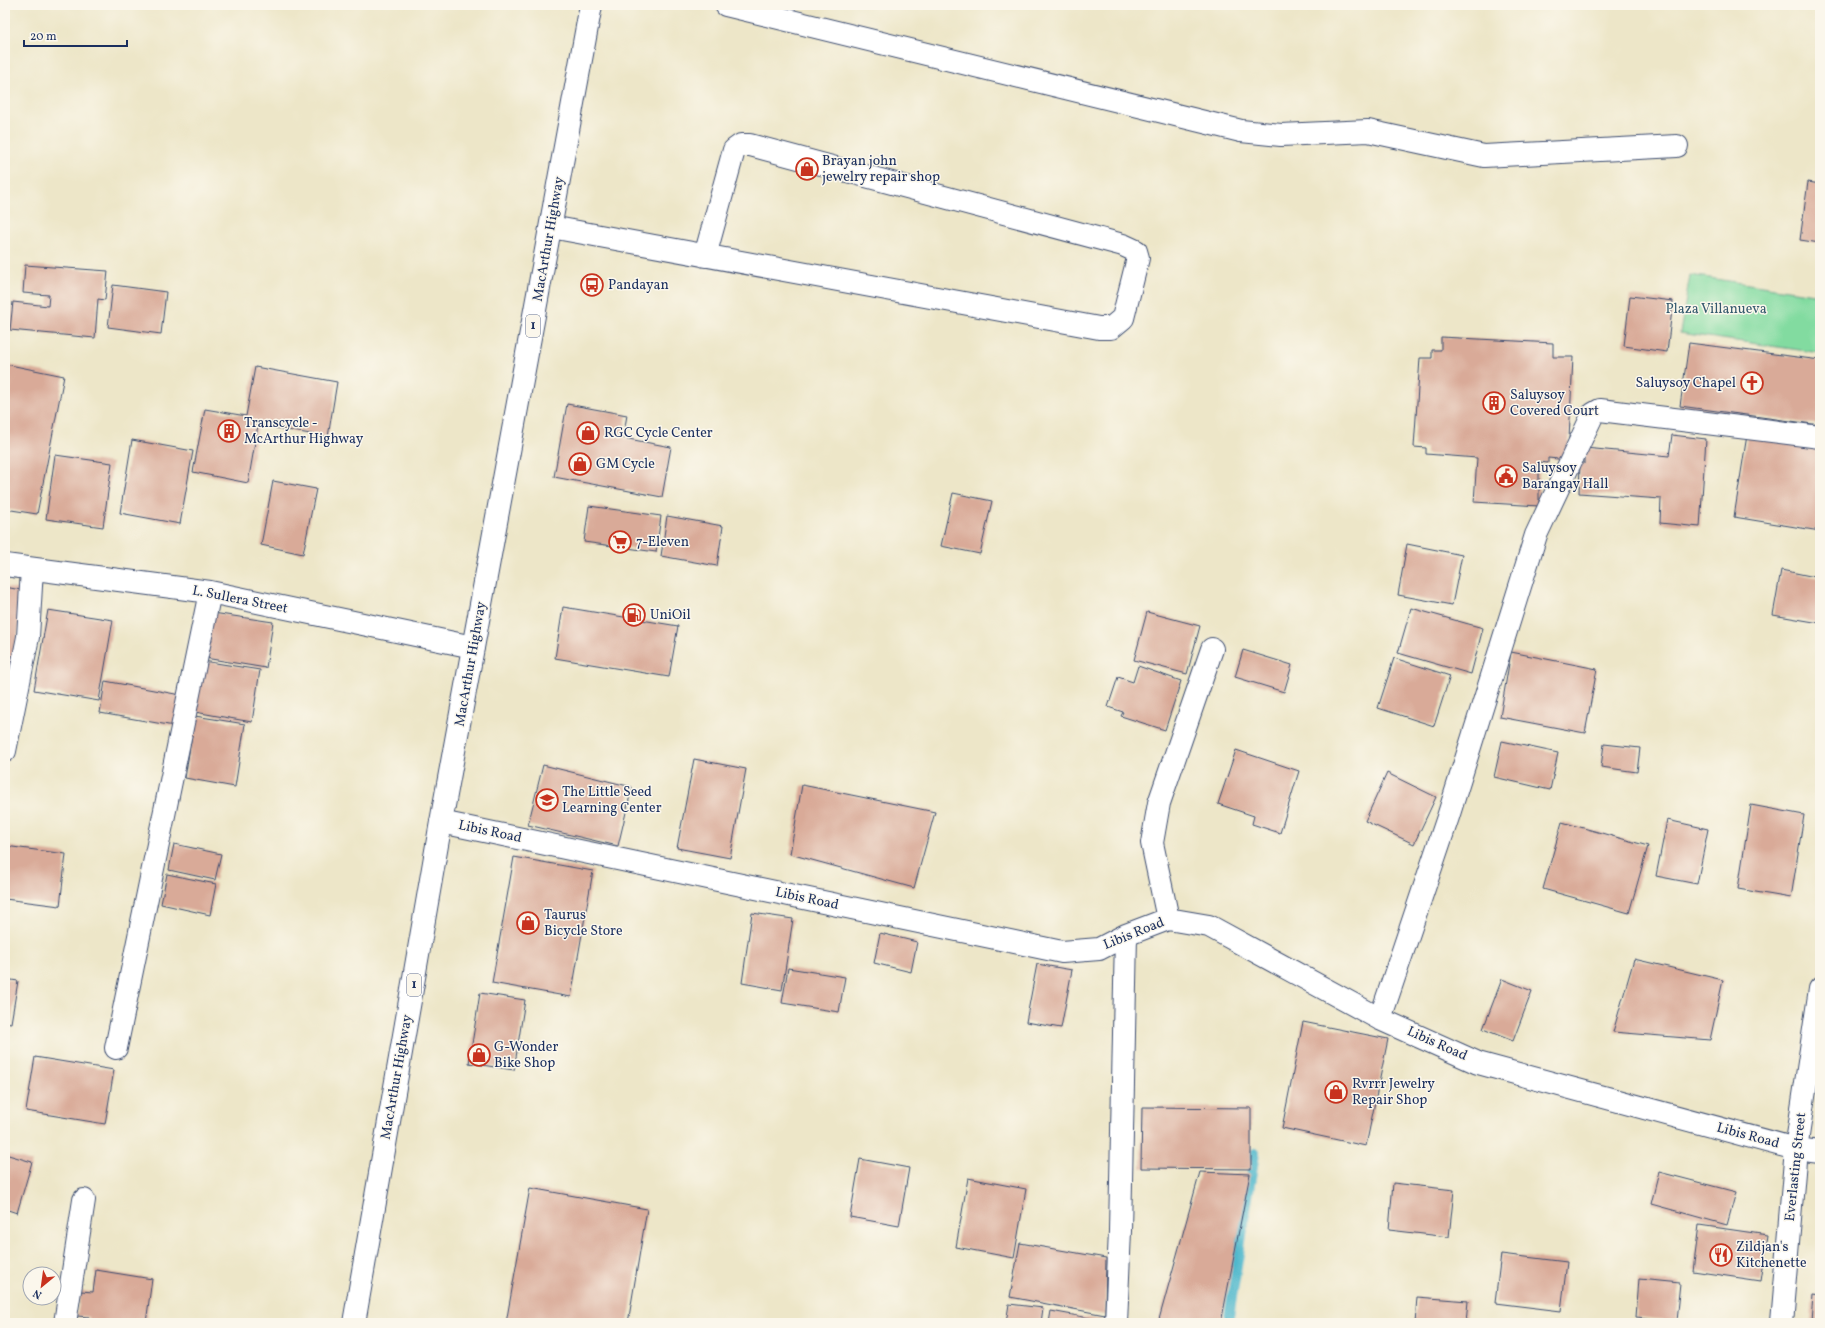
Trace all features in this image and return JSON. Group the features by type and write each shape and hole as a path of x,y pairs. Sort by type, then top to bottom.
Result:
{"main road":[{"name":"MacArthur Highway","path":"354,1323 441,822 591,5"},
{"path":"726,5 1241,131 1281,135 1368,131 1484,156 1677,146"},
{"path":"551,227 705,256 1099,328 1111,328 1123,318 1138,258 1136,251 1123,245 750,145 741,145 734,150 705,256"},
{"path":"1380,1019 1448,817 1536,535 1593,414 1600,410 1820,437"},
{"name":"L. Sullera Street","path":"5,565 210,592 473,647"},
{"path":"5,751 28,637 32,569"},
{"path":"116,1048 210,592"},
{"path":"1168,919 1152,843 1159,803 1212,649"},
{"name":"Libis Road","path":"441,822 1062,952 1099,949 1126,934 1168,919 1209,926 1380,1019 1478,1063 1796,1149 1820,1152"},
{"path":"1116,1323 1120,1223 1126,934"},
{"name":"Everlasting Street","path":"1781,1323 1796,1149 1820,989"},
{"path":"65,1323 84,1200"}],"green space":[{"name":"Plaza Villanueva","path":"1690,275 1820,295 1820,353 1680,333"}],"building":[{"path":"1808,182 1820,184 1820,243 1800,240"},
{"path":"25,265 108,271 105,300 98,299 95,338 10,330 13,302 48,306 49,295 23,293"},
{"path":"113,285 166,292 161,334 108,327"},
{"path":"1630,296 1673,301 1667,352 1624,346"},
{"name":"Saluysoy Covered Court","path":"1441,337 1553,343 1553,357 1573,357 1568,460 1548,458 1548,463 1539,462 1539,506 1474,502 1477,458 1426,454 1426,448 1414,447 1420,358 1432,358 1432,350 1441,350"},
{"name":"Saluysoy Chapel","path":"1689,343 1820,360 1820,425 1680,406"},
{"path":"5,364 64,376 37,514 5,509"},
{"name":"Transcycle - McArthur Highway","path":"255,367 337,382 328,437 258,425 248,483 193,472 205,409 246,416"},
{"path":"567,404 627,415 623,438 671,447 662,497 554,477"},
{"path":"1672,435 1706,439 1700,527 1660,523 1661,499 1579,493 1580,463 1585,463 1585,448 1669,456"},
{"path":"1747,435 1820,447 1820,531 1734,517"},
{"path":"132,440 193,451 180,524 120,513"},
{"path":"55,455 112,463 103,527 46,519"},
{"path":"273,481 316,489 303,554 261,545"},
{"path":"953,493 992,501 980,554 941,546"},
{"path":"589,506 661,516 656,552 584,542"},
{"path":"667,516 723,526 717,566 661,556"},
{"path":"1407,544 1462,555 1452,605 1398,595"},
{"path":"1781,570 1820,578 1820,623 1773,615"},
{"path":"5,587 26,591 5,704"},
{"path":"563,607 678,626 669,677 555,658"},
{"path":"1411,608 1483,628 1471,674 1398,653"},
{"path":"48,610 113,620 99,701 34,690"},
{"path":"1147,612 1200,626 1187,674 1134,660"},
{"path":"213,613 273,622 266,668 205,658"},
{"path":"1243,650 1292,665 1284,692 1235,677"},
{"path":"1511,652 1597,669 1585,733 1500,717"},
{"path":"1394,658 1450,676 1434,726 1378,708"},
{"path":"203,661 260,670 252,722 195,712"},
{"path":"1138,666 1181,681 1165,730 1121,716 1123,712 1108,707 1118,677 1133,682"},
{"path":"105,681 186,696 180,727 100,713"},
{"path":"195,716 245,724 235,787 185,778"},
{"path":"1502,741 1558,753 1550,790 1494,777"},
{"path":"1604,744 1640,748 1637,772 1601,767"},
{"path":"1236,750 1299,771 1280,833 1252,824 1254,816 1218,804"},
{"path":"694,759 746,769 730,858 677,848"},
{"path":"543,765 632,787 618,846 528,825"},
{"path":"1387,773 1436,797 1414,844 1365,821"},
{"path":"802,785 935,812 914,888 790,854"},
{"path":"1751,805 1804,815 1791,898 1738,889"},
{"path":"1667,820 1708,829 1697,884 1656,876"},
{"path":"1562,822 1648,846 1629,913 1543,889"},
{"path":"174,844 221,854 215,880 169,870"},
{"path":"5,846 66,854 60,906 5,899"},
{"path":"514,857 593,871 571,997 492,983"},
{"path":"167,874 216,884 210,915 161,904"},
{"path":"752,913 793,919 782,990 742,983"},
{"path":"880,933 917,942 911,972 874,963"},
{"path":"1634,959 1723,980 1710,1040 1613,1032"},
{"path":"1037,964 1072,970 1061,1028 1026,1022"},
{"path":"788,968 845,977 839,1012 782,1003"},
{"path":"5,979 18,981 11,1023 5,1022"},
{"path":"1502,979 1532,991 1513,1041 1483,1029"},
{"path":"480,993 525,1000 514,1070 469,1063"},
{"path":"1303,1022 1388,1039 1366,1146 1282,1128"},
{"path":"35,1057 114,1070 105,1124 26,1111"},
{"path":"1142,1107 1251,1108 1251,1169 1141,1168"},
{"path":"5,1154 32,1162 17,1213 5,1209"},
{"path":"860,1159 909,1168 899,1226 850,1217"},
{"path":"1200,1172 1250,1174 1221,1323 1158,1323"},
{"path":"1659,1172 1736,1192 1727,1225 1651,1204"},
{"path":"968,1178 1026,1189 1014,1258 956,1247"},
{"path":"1393,1183 1454,1190 1449,1237 1389,1230"},
{"path":"530,1188 647,1209 628,1323 506,1323"},
{"path":"1699,1225 1768,1235 1761,1281 1693,1271"},
{"path":"1020,1243 1106,1258 1105,1315 1010,1297"},
{"path":"1501,1254 1567,1262 1561,1311 1495,1303"},
{"path":"96,1270 152,1279 146,1323 89,1323 89,1317 77,1316 81,1291 93,1292"},
{"path":"1639,1279 1680,1283 1676,1321 1636,1317"},
{"path":"1813,1295 1820,1296 1820,1323 1811,1323"},
{"path":"1417,1297 1468,1301 1466,1323 1415,1323"},
{"path":"1009,1304 1043,1308 1041,1323 1006,1323"},
{"path":"1051,1311 1100,1320 1099,1323 1049,1323"}],"waterway":[{"path":"1228,1323 1255,1153"}],"place":[{"name":"Brayan john jewelry repair shop","path":"807,169"},
{"name":"Pandayan","path":"592,285"},
{"name":"Saluysoy Chapel","path":"1752,383"},
{"name":"Saluysoy Covered Court","path":"1494,403"},
{"name":"Transcycle - McArthur Highway","path":"229,431"},
{"name":"RGC Cycle Center","path":"588,433"},
{"name":"GM Cycle","path":"580,464"},
{"name":"Saluysoy Barangay Hall","path":"1506,476"},
{"name":"7-Eleven","path":"620,542"},
{"name":"UniOil","path":"634,615"},
{"name":"The Little Seed Learning Center","path":"547,800"},
{"name":"Taurus Bicycle Store","path":"528,923"},
{"name":"G-Wonder Bike Shop","path":"479,1055"},
{"name":"Rvrrr Jewelry Repair Shop","path":"1336,1092"},
{"name":"Zildjan's Kitchenette","path":"1721,1255"}]}
